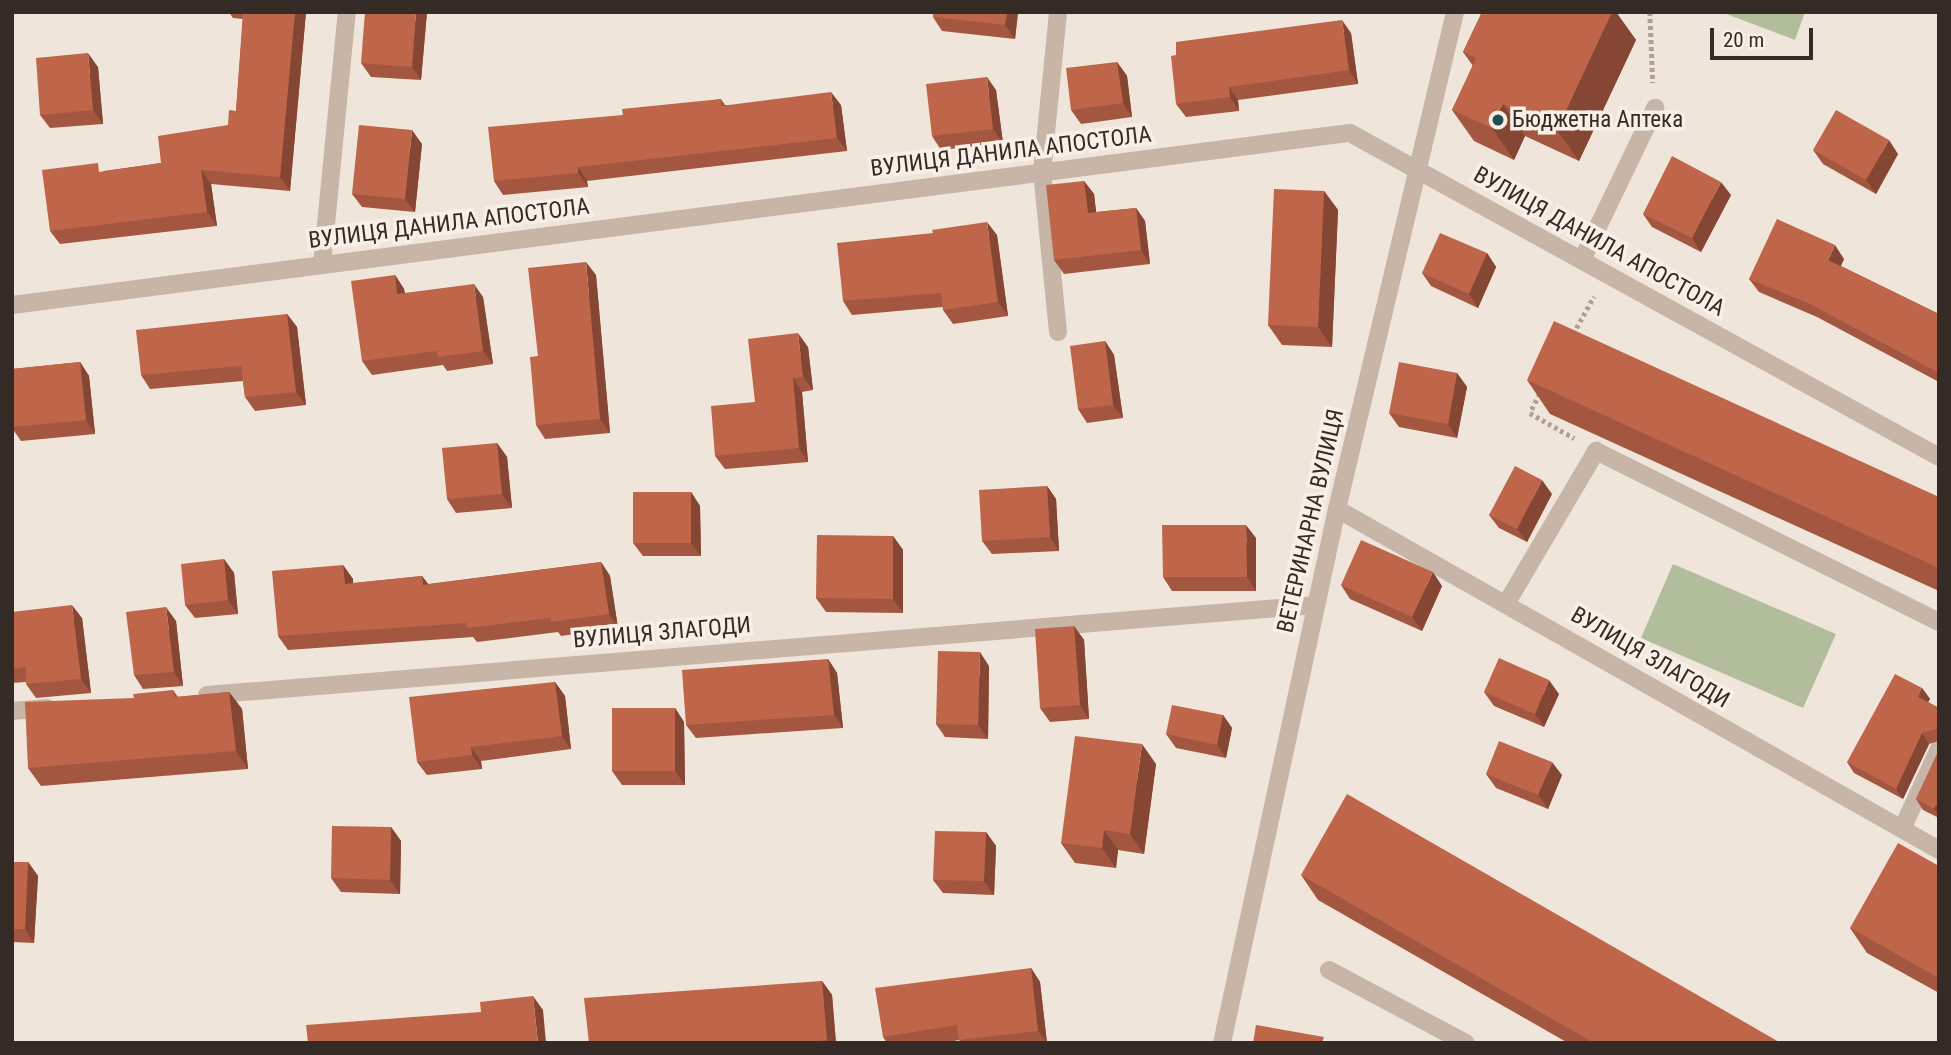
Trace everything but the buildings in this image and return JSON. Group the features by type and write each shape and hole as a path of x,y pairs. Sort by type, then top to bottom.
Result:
{"street":[{"path":"322,265 347,12"},
{"path":"1058,332 1042,173 1059,12"},
{"name":"ВЕТЕРИНАРНА ВУЛИЦЯ","path":"1222,1043 1337,509 1455,12"},
{"path":"1582,260 1654,108"},
{"name":"ВУЛИЦЯ ДАНИЛА АПОСТОЛА","path":"12,305 1350,133 1939,457"},
{"path":"1506,604 1596,450 1939,622"},
{"name":"ВУЛИЦЯ ЗЛАГОДИ","path":"1337,509 1939,850"},
{"name":"ВУЛИЦЯ ЗЛАГОДИ","path":"193,696 1317,605"},
{"path":"12,711 68,706"},
{"path":"1902,829 1939,749"},
{"path":"1329,970 1445,1037 1465,1043"}],"path":[{"path":"1650,12 1654,108"},
{"path":"1568,344 1606,274"},
{"path":"1543,390 1530,413 1596,450"}],"green space":[{"path":"1721,12 1805,12 1795,40"},
{"path":"1673,564 1836,634 1803,708 1641,638"}],"place":[{"name":"Бюджетна Аптека","path":"1498,120"}]}
